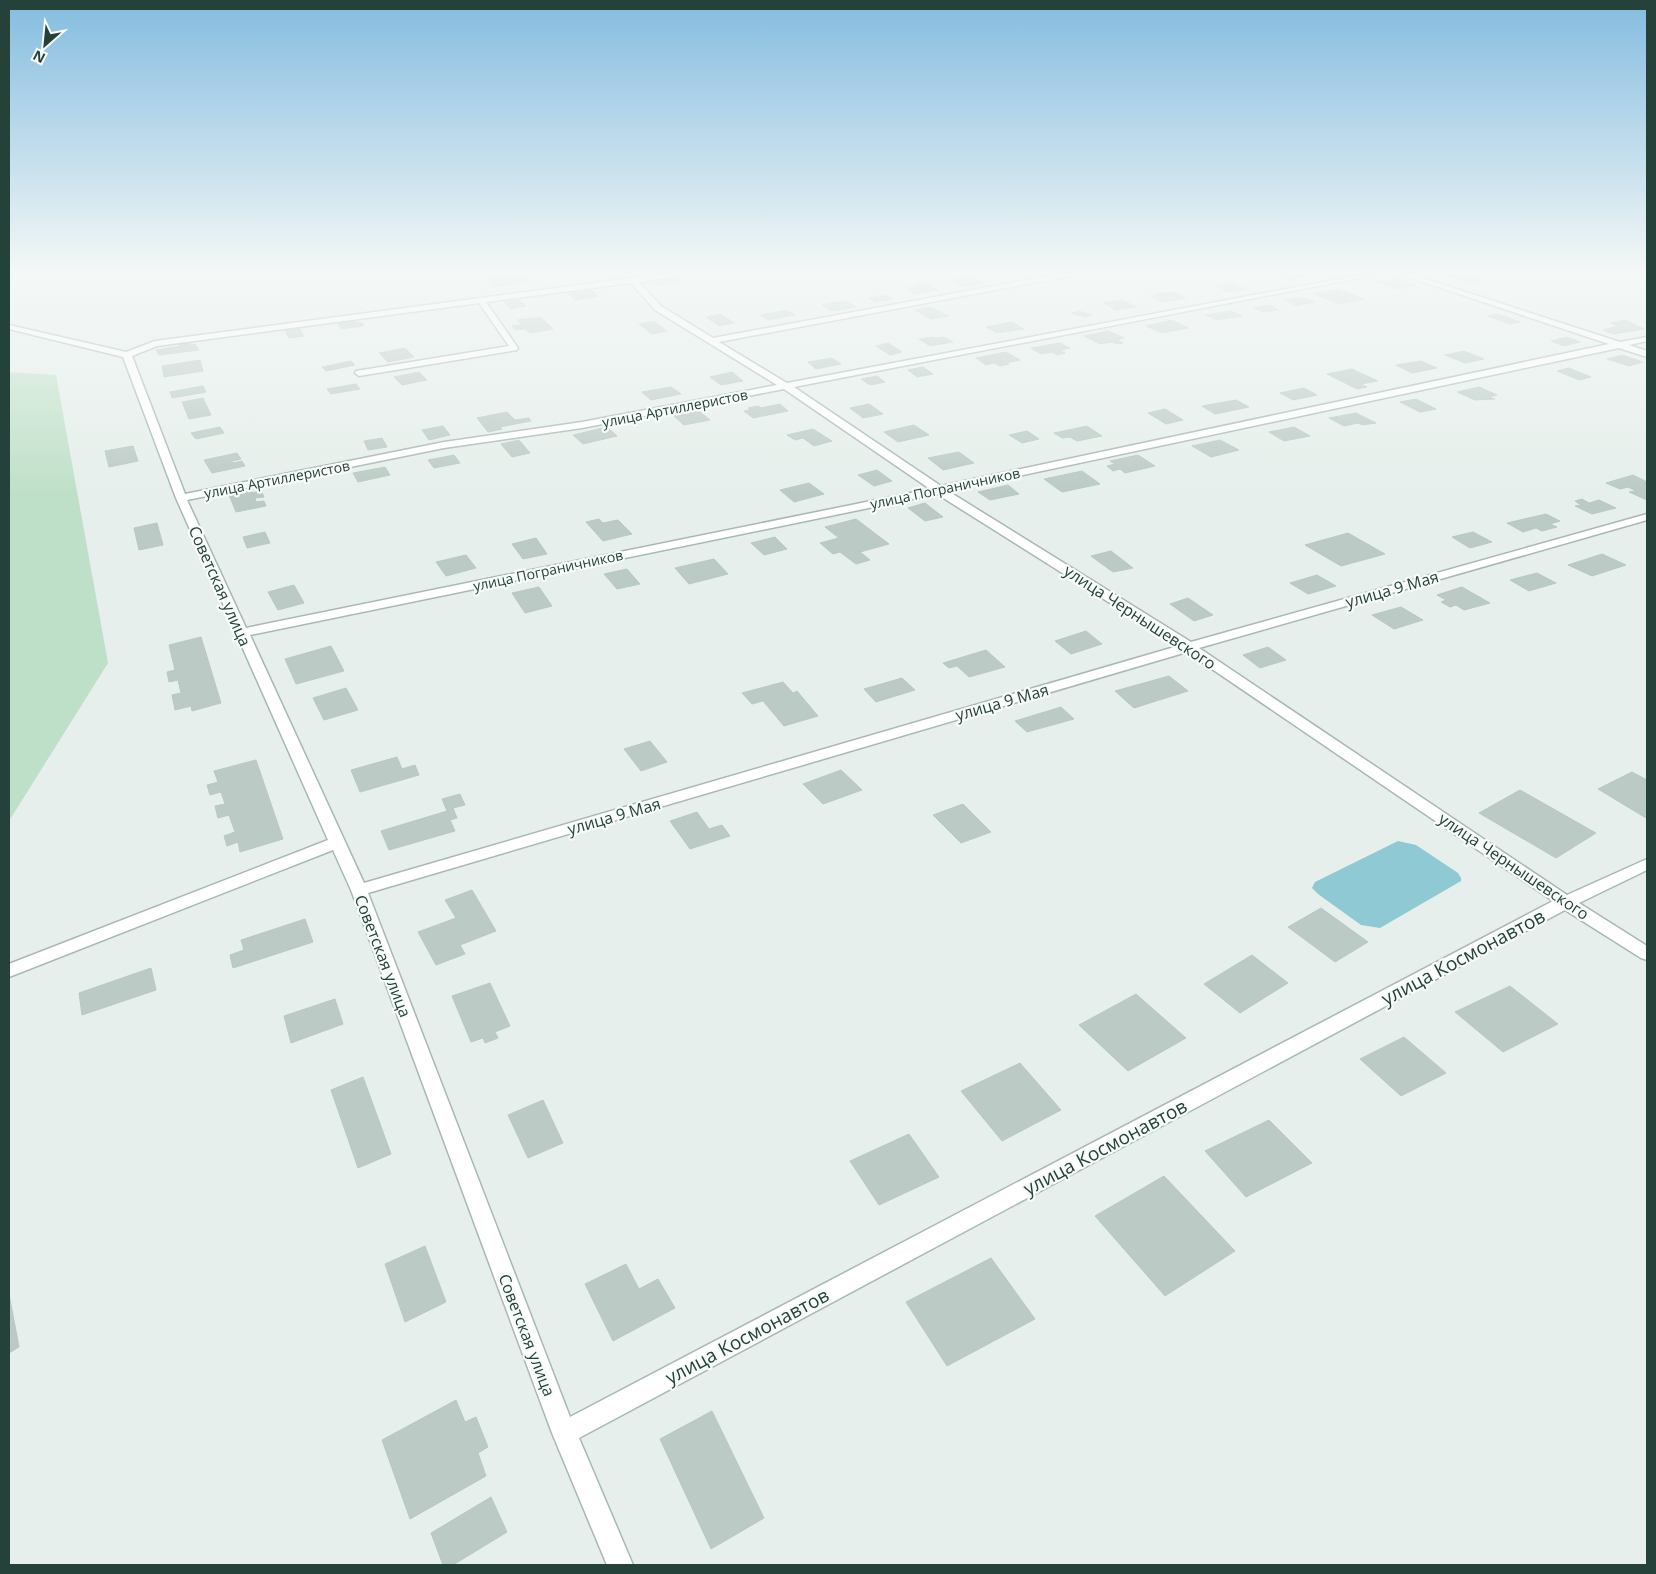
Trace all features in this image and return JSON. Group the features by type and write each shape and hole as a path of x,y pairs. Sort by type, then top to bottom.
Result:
{"street":[{"path":"95,347 127,355 146,347"},
{"path":"359,373 514,347"},
{"name":"улица Чернышевского","path":"723,347 787,387 939,490 1189,647 1566,902 1647,954"},
{"name":"улица Артиллеристов","path":"181,498 444,445 582,425 993,347"},
{"name":"улица Пограничников","path":"241,633 939,490 1607,347"},
{"path":"1626,347 1647,354"},
{"name":"Советская улица","path":"127,355 181,498 359,890 564,1433 620,1565"},
{"name":"улица 9 Мая","path":"359,890 1189,647 1647,517"},
{"path":"9,971 337,842"},
{"name":"улица Космонавтов","path":"564,1433 1566,902 1647,864"}],"green space":[{"path":"9,372 56,375 108,663 9,821"}],"water":[{"path":"1398,841 1416,845 1458,873 1461,881 1380,928 1361,925 1312,888 1315,882"}],"building":[{"path":"171,347 197,347 199,350 159,355 156,350"},
{"path":"878,347 895,347 902,352 890,355"},
{"path":"405,348 414,357 388,362 379,353"},
{"path":"1031,348 1070,348 1060,350 1065,353 1057,355 1052,352 1041,354"},
{"path":"1464,351 1484,359 1465,363 1445,355"},
{"path":"1006,352 1020,360 1000,366 994,363 986,365 976,358"},
{"path":"1622,355 1643,362 1629,366 1607,359"},
{"path":"832,358 841,364 816,369 808,362"},
{"path":"200,360 203,371 164,377 162,366"},
{"path":"351,361 355,365 326,371 322,367"},
{"path":"1421,361 1437,368 1412,373 1396,365"},
{"path":"923,367 933,374 917,377 908,370"},
{"path":"1569,368 1591,377 1579,380 1557,371"},
{"path":"1352,369 1378,381 1361,384 1367,387 1357,389 1327,374"},
{"path":"419,372 427,380 402,385 394,377"},
{"path":"732,372 743,381 721,385 710,377"},
{"path":"877,376 885,382 870,385 861,379"},
{"path":"356,384 360,389 331,394 327,389"},
{"path":"203,386 206,392 172,398 170,392"},
{"path":"671,387 681,394 651,400 642,392"},
{"path":"1479,387 1497,395 1489,397 1495,399 1475,400 1457,392"},
{"path":"1304,388 1317,395 1293,400 1280,393"},
{"path":"203,398 211,415 189,419 182,402"},
{"path":"1416,399 1436,409 1420,412 1400,402"},
{"path":"1236,400 1249,407 1215,414 1202,406"},
{"path":"780,404 788,411 753,418 744,411 758,406 761,408"},
{"path":"869,404 883,414 863,418 850,408"},
{"path":"1165,409 1183,420 1166,424 1148,413"},
{"path":"699,411 710,420 684,425 674,416"},
{"path":"507,412 515,420 529,418 531,421 500,427 502,429 488,432 477,418"},
{"path":"1356,413 1376,423 1363,425 1358,423 1344,426 1329,418"},
{"path":"914,425 929,435 898,442 884,432"},
{"path":"443,426 450,435 429,440 422,430"},
{"path":"1087,426 1102,436 1077,441 1070,437 1062,438 1054,433"},
{"path":"220,427 224,433 196,439 191,433"},
{"path":"607,427 617,436 583,444 573,435"},
{"path":"1294,427 1310,436 1284,441 1269,432"},
{"path":"813,429 832,441 814,446 803,438 795,440 787,435"},
{"path":"1027,431 1039,439 1022,443 1009,435"},
{"path":"382,438 387,447 368,450 364,441"},
{"path":"519,440 530,453 512,457 501,444"},
{"path":"1220,440 1239,450 1211,457 1192,446"},
{"path":"133,446 138,461 109,467 105,451"},
{"path":"959,452 974,463 943,470 928,458"},
{"path":"237,453 241,459 232,461 233,463 242,461 245,466 212,473 204,460"},
{"path":"454,455 460,463 434,468 428,460"},
{"path":"1138,455 1155,466 1125,473 1120,469 1113,471 1107,466 1115,464 1110,461"},
{"path":"385,467 390,475 358,482 353,473"},
{"path":"877,470 892,481 874,486 858,475"},
{"path":"1082,471 1100,484 1062,492 1044,479"},
{"path":"1633,475 1647,482 1647,500 1629,492 1636,491 1628,487 1620,489 1606,483"},
{"path":"809,483 824,494 794,502 780,490"},
{"path":"1008,485 1019,494 990,500 978,492"},
{"path":"251,491 252,493 261,491 264,497 255,498 256,502 264,501 266,506 236,512 229,495"},
{"path":"1582,499 1589,503 1599,500 1616,508 1592,514 1575,506 1581,505 1575,501"},
{"path":"925,503 943,517 925,521 908,508"},
{"path":"1546,514 1560,521 1550,524 1557,527 1542,531 1536,528 1523,532 1507,523"},
{"path":"599,519 603,523 618,520 632,534 603,541 586,522"},
{"path":"856,519 889,544 860,552 870,560 856,564 840,552 833,554 820,543 839,538 825,527"},
{"path":"157,523 163,545 139,550 134,528"},
{"path":"265,532 270,543 247,548 243,537"},
{"path":"1473,532 1492,542 1470,548 1452,537"},
{"path":"1348,533 1385,554 1341,566 1305,545"},
{"path":"775,537 787,549 764,555 751,543"},
{"path":"536,538 547,554 523,559 512,544"},
{"path":"1111,551 1133,568 1113,572 1091,556"},
{"path":"1602,554 1626,565 1592,576 1568,565"},
{"path":"466,555 476,568 446,576 436,562"},
{"path":"714,559 728,574 689,584 675,568"},
{"path":"627,569 640,584 617,589 604,574"},
{"path":"1537,573 1556,583 1529,591 1510,580"},
{"path":"1317,575 1336,586 1308,594 1290,583"},
{"path":"294,585 304,603 278,610 268,592"},
{"path":"539,587 552,606 525,613 512,593"},
{"path":"1462,587 1490,603 1464,610 1456,605 1450,607 1441,602 1446,600 1437,595"},
{"path":"1188,598 1213,615 1194,621 1170,604"},
{"path":"1401,607 1423,620 1394,629 1372,615"},
{"path":"1086,631 1102,644 1071,654 1055,641"},
{"path":"201,637 221,703 192,711 191,706 175,710 172,695 181,693 178,680 169,682 167,672 175,670 169,645"},
{"path":"331,646 344,671 296,684 285,659"},
{"path":"1268,647 1286,660 1260,668 1243,655"},
{"path":"986,650 1005,667 969,677 957,666 949,668 943,663"},
{"path":"1169,676 1188,691 1134,708 1115,691"},
{"path":"902,678 915,690 876,702 864,689"},
{"path":"783,682 793,693 797,691 818,716 784,726 763,701 752,704 742,693"},
{"path":"346,688 358,710 324,720 313,698"},
{"path":"1061,707 1074,719 1027,732 1015,721"},
{"path":"650,741 667,762 641,771 624,749"},
{"path":"397,757 402,769 415,765 419,775 360,792 351,770"},
{"path":"256,760 283,839 240,852 238,842 227,846 224,836 235,832 229,815 218,818 215,806 225,804 221,792 210,795 207,785 218,782 214,771"},
{"path":"841,770 862,790 823,804 803,784"},
{"path":"1632,772 1647,780 1646,818 1598,789"},
{"path":"1520,790 1596,833 1556,858 1479,813"},
{"path":"460,794 465,805 453,808 457,818 450,820 455,831 389,850 381,831 447,811 442,799"},
{"path":"963,804 991,832 961,843 933,815"},
{"path":"697,812 709,829 722,825 730,836 690,849 670,821"},
{"path":"472,890 496,931 460,945 465,954 436,965 418,932 456,918 445,900"},
{"path":"1321,908 1368,942 1335,962 1288,927"},
{"path":"305,919 313,942 233,968 230,955 244,950 241,940"},
{"path":"1252,955 1288,983 1240,1013 1204,984"},
{"path":"151,968 156,990 82,1015 79,993"},
{"path":"490,983 510,1026 495,1032 498,1038 485,1043 483,1038 471,1042 452,996"},
{"path":"1510,986 1558,1024 1503,1052 1455,1012"},
{"path":"1136,994 1186,1038 1128,1071 1079,1025"},
{"path":"335,999 343,1024 291,1043 284,1016"},
{"path":"1404,1037 1446,1073 1401,1096 1360,1059"},
{"path":"1020,1063 1061,1110 1002,1141 961,1091"},
{"path":"363,1077 391,1154 358,1168 331,1090"},
{"path":"543,1100 563,1143 528,1158 508,1115"},
{"path":"1269,1120 1312,1163 1246,1197 1205,1151"},
{"path":"909,1134 939,1177 879,1205 850,1161"},
{"path":"1164,1176 1235,1251 1165,1296 1095,1216"},
{"path":"425,1246 446,1302 405,1322 385,1264"},
{"path":"991,1258 1035,1319 947,1366 906,1302"},
{"path":"626,1264 639,1289 658,1279 675,1308 613,1341 585,1284"},
{"path":"9,1294 19,1347 9,1353"},
{"path":"456,1400 465,1422 476,1417 488,1447 478,1453 486,1476 410,1519 382,1440"},
{"path":"712,1411 764,1518 711,1549 660,1439"},
{"path":"491,1497 507,1532 453,1565 443,1565 431,1533"}]}
